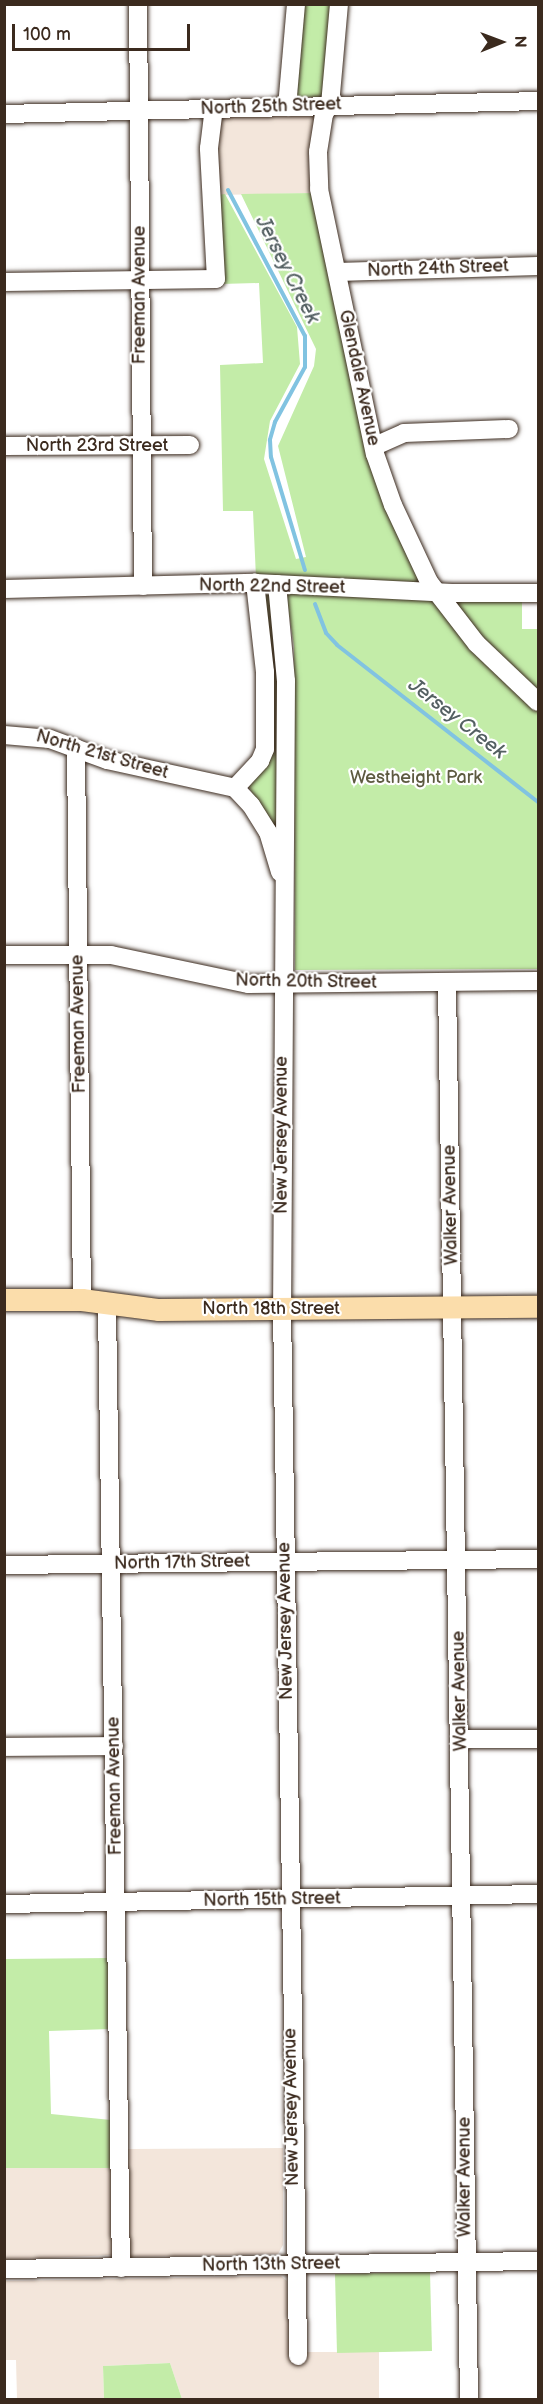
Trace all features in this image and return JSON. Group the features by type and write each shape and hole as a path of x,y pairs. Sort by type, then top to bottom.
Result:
{"main road":[{"name":"North 18th Street","path":"4,1300 82,1300 159,1310 538,1307"}],"street":[{"name":"Freeman Avenue","path":"138,4 142,586"},
{"path":"287,107 296,4"},
{"name":"Glendale Avenue","path":"339,4 330,105 324,114 318,152 319,189 375,446 393,505 435,590 477,644 538,702"},
{"name":"North 25th Street","path":"4,114 538,101"},
{"path":"4,282 216,279 209,148 214,110"},
{"name":"North 24th Street","path":"337,272 538,266"},
{"path":"375,446 404,433 509,429"},
{"name":"North 23rd Street","path":"4,446 190,445"},
{"path":"235,788 260,761 265,749 265,672 255,583"},
{"name":"North 22nd Street","path":"4,589 255,583 435,590 452,593 538,593"},
{"name":"New Jersey Avenue","path":"277,584 286,681 285,886 281,984 282,1309 294,2264 298,2356"},
{"name":"North 21st Street","path":"4,735 27,734 76,748 107,760 235,788"},
{"name":"Freeman Avenue","path":"76,748 82,1300"},
{"name":"New Jersey Avenue","path":"235,788 251,805 268,832 285,886"},
{"name":"North 20th Street","path":"4,955 78,953 111,955 249,984 538,981"},
{"name":"Walker Avenue","path":"447,983 461,1739 465,2263 469,2400"},
{"name":"Freeman Avenue","path":"107,1305 113,1564 121,2268"},
{"name":"North 17th Street","path":"4,1565 538,1559"},
{"path":"461,1739 538,1738"},
{"path":"4,1747 114,1746"},
{"name":"North 15th Street","path":"4,1904 538,1894"},
{"name":"North 13th Street","path":"4,2269 538,2261"}],"shaded area":[{"path":"219,114 319,114 315,193 217,195 215,150"},
{"path":"283,2148 283,2245 278,2254 131,2257 127,2253 126,2149"},
{"path":"4,2168 112,2168 112,2255 5,2260"},
{"path":"281,2276 287,2281 290,2352 379,2352 379,2399 182,2399 170,2363 103,2366 104,2399 17,2399 16,2360 5,2360 4,2281"}],"green space":[{"path":"302,5 333,5 325,94 320,97 297,97 294,91 301,55"},
{"path":"315,193 332,279 420,576 418,582 256,578 253,511 223,511 220,365 263,363 259,283 221,284 217,195 225,194 297,327 300,364 270,421 264,459 296,559 306,557 278,446 314,366 316,349 241,194"},
{"path":"266,591 271,595 280,690 281,848 249,787 265,760 261,595"},
{"name":"Westheight Park","path":"291,592 428,594 538,710 538,969 295,970 294,646 286,595"},
{"path":"522,598 522,629 538,629 538,694 490,650 458,609 457,603 463,599"},
{"path":"110,1958 110,2029 49,2031 51,2114 111,2120 112,2168 5,2168 4,1959"},
{"path":"430,2272 432,2351 337,2353 335,2274"},
{"path":"170,2363 182,2399 104,2399 103,2366"}],"waterway":[{"name":"Jersey Creek","path":"228,190 305,336 305,367 275,422 270,440 271,457 305,570"},
{"name":"Jersey Creek","path":"315,604 326,633 337,645 538,802"}]}
